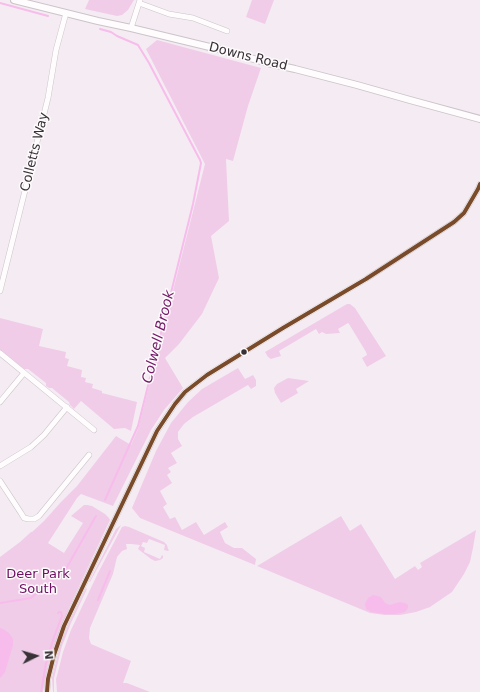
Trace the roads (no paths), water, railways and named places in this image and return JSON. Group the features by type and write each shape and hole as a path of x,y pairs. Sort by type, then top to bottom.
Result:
{"street":[{"name":"Downs Road","path":"14,0 357,85 480,119"},
{"path":"131,28 139,2 169,14 193,18 227,31"},
{"name":"Colletts Way","path":"0,290 48,98 56,50 66,13"},
{"path":"47,692 52,661 64,626 157,431 166,415 175,404 186,392 207,375 361,282 454,222 464,213 480,184"},
{"path":"0,353 94,430"},
{"path":"0,402 24,373"},
{"path":"0,466 31,447 67,407"},
{"path":"0,482 24,518 34,519 39,516 89,455"}],"waterway":[{"path":"0,3 48,16"},
{"name":"Colwell Brook","path":"100,29 111,32 138,45 149,63 201,163 193,204 138,426 105,500"},
{"name":"Colwell Brook","path":"0,603 31,598 55,578 63,574 96,516"},
{"path":"98,600 110,571"},
{"path":"41,692 46,663 62,616 61,612 58,613"}],"park label":[{"name":"Deer Park South","path":"38,582"}]}
